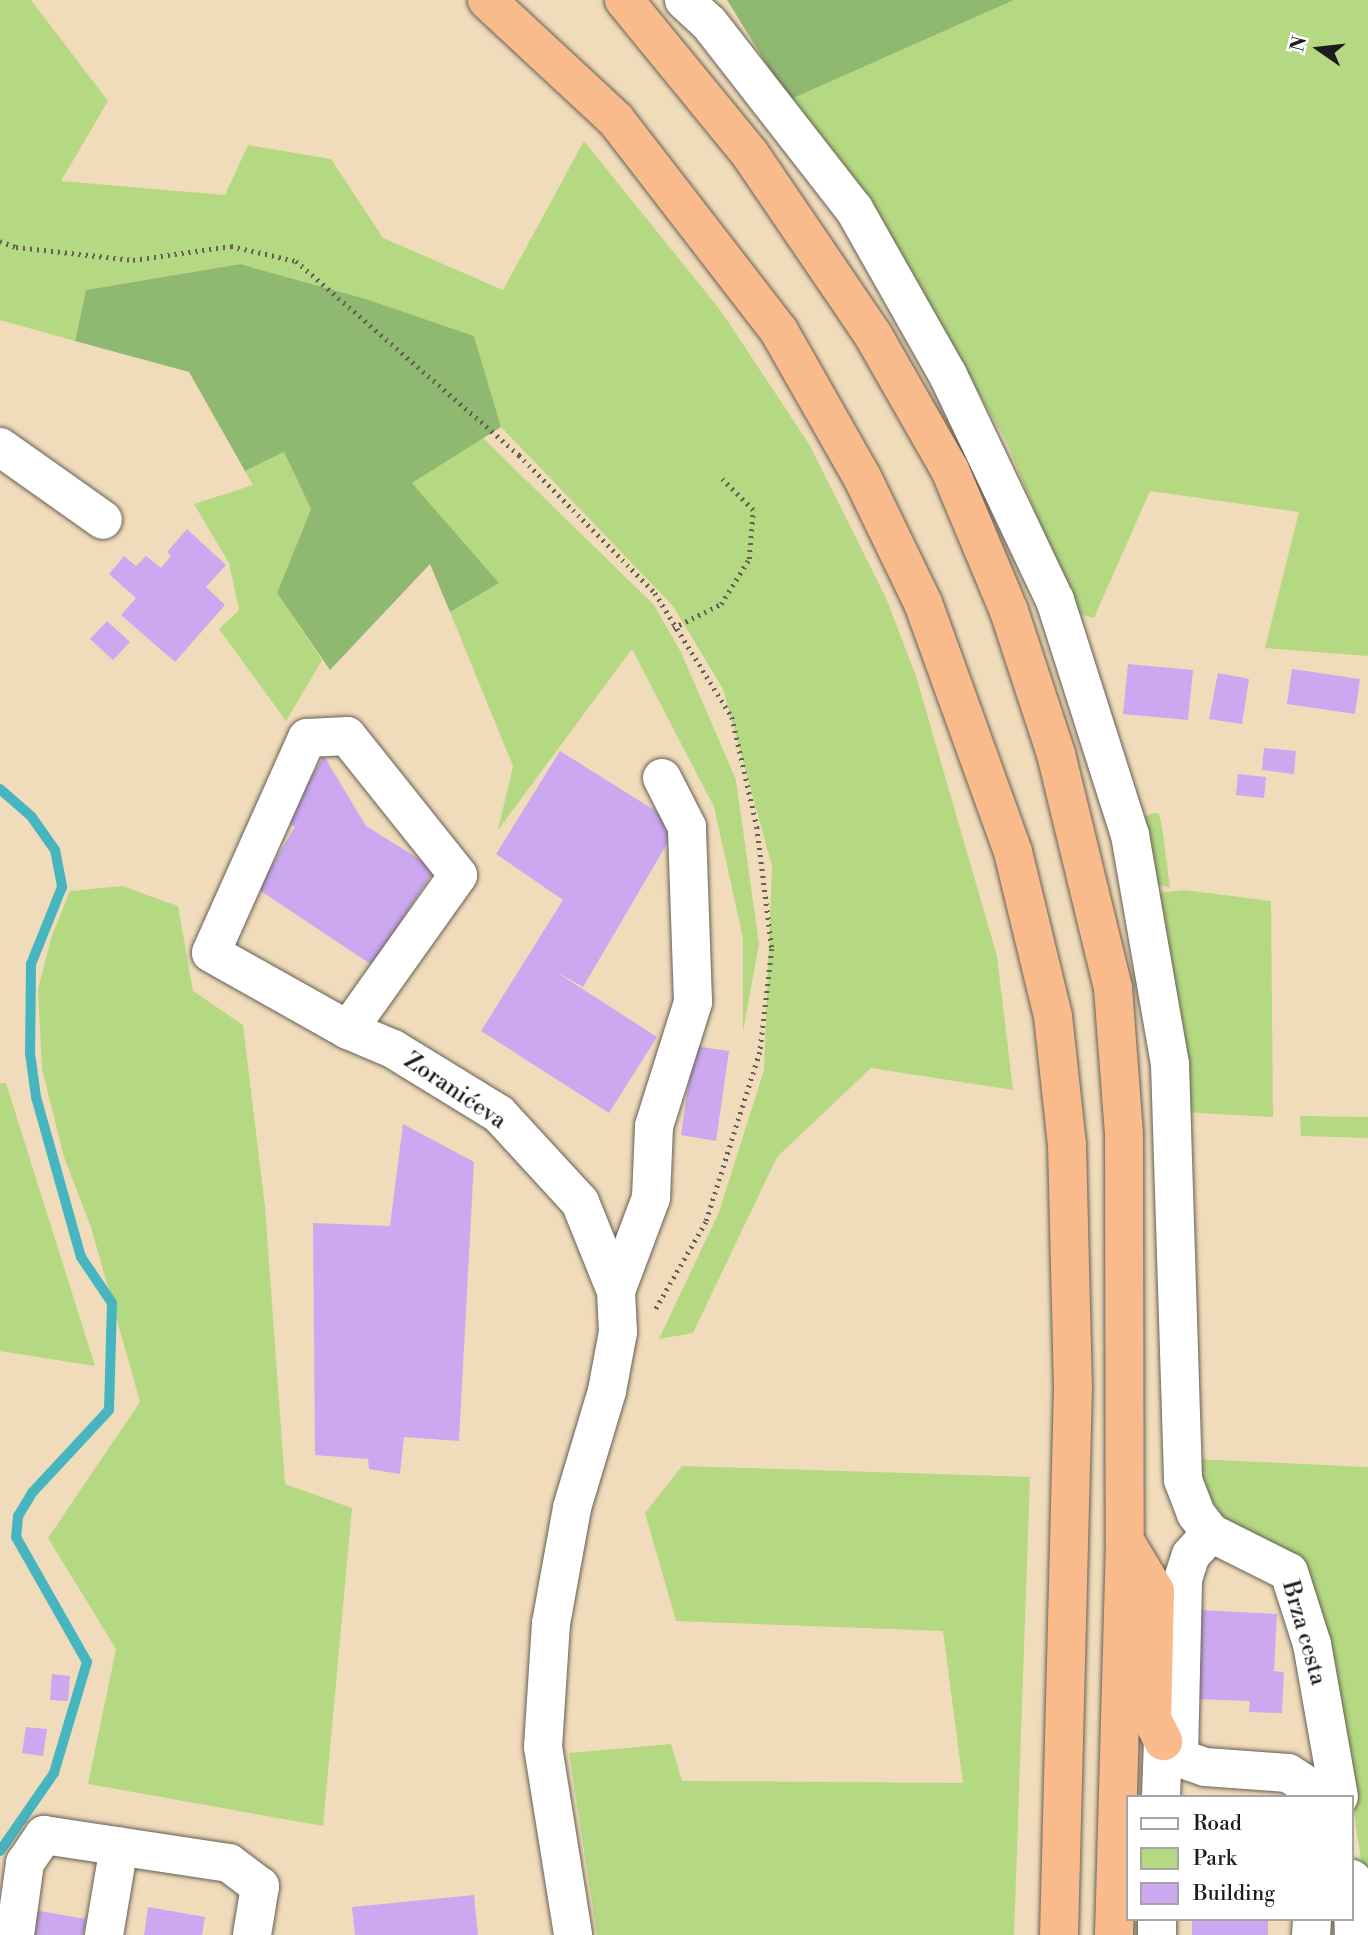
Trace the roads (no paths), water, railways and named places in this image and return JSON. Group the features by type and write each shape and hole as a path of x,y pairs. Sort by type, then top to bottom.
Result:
{"highway":[{"path":"487,0 615,120 779,331 829,415 894,539 949,667 1016,864 1053,1016 1067,1144 1073,1387 1059,1935"},
{"path":"624,0 750,154 898,380 950,470 1009,611 1052,741 1113,988 1124,1133 1125,1541 1114,1935"},
{"path":"1125,1541 1155,1591 1152,1719 1171,1749"}],"street":[{"name":"Brza cesta","path":"684,0 709,23 854,209 948,375 1055,600 1130,835 1170,1064 1183,1480 1196,1514 1211,1532 1289,1573 1312,1644 1322,1788"},
{"path":"0,447 103,520"},
{"name":"Zoranićeva","path":"348,1030 458,875 347,736 307,738 211,953 348,1030 393,1049 499,1114 580,1202 615,1291 618,1332 607,1391 572,1508 553,1610 543,1747 573,1935"},
{"path":"615,1291 651,1198 654,1126 693,1002 687,827 662,778"},
{"path":"1161,1795 1171,1749 1183,1579 1191,1555 1211,1532"},
{"path":"1171,1749 1205,1767 1288,1773 1322,1788"},
{"path":"15,1935 25,1863 44,1835 229,1863 260,1886 252,1935"},
{"path":"104,1935 119,1846"}],"waterway":[{"path":"0,789 31,816 55,850 62,887 31,964 30,1053 36,1097 81,1257 112,1303 109,1410 32,1493 18,1516 16,1537 87,1662 54,1773 0,1851"}]}
